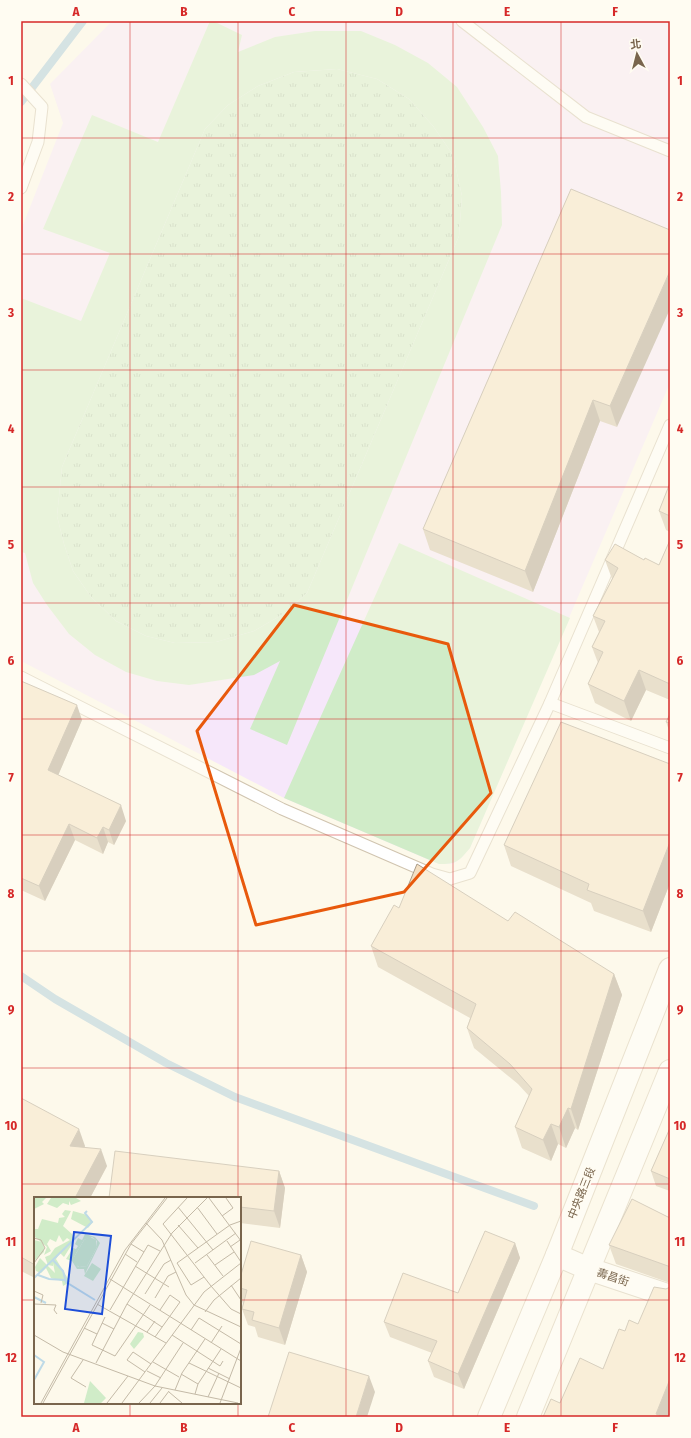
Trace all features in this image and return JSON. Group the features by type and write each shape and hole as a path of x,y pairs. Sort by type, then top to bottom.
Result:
{"street":[{"name":"中央路三段","path":"489,1417 556,1255 670,969"},
{"path":"528,1417 670,1071"},
{"name":"壽昌街","path":"556,1255 589,1269 670,1296"}],"lane":[{"path":"462,21 586,117 670,152"},
{"path":"21,84 42,107 38,142 21,188"},
{"path":"21,677 282,809 432,874 450,879 470,873 550,702 670,425"},
{"path":"550,702 670,748"}],"highlighted area":[{"path":"294,605 448,644 491,793 404,892 256,925 197,731"}],"shaded area":[{"path":"112,21 670,21 670,383 470,848 453,864 439,864 284,798 21,661 21,230 63,123 50,84"}],"green space":[{"path":"210,21 213,21 242,35 238,52 275,37 315,31 361,31 395,45 428,63 457,87 483,127 498,156 502,225 287,745 250,729 280,661 254,675 189,685 157,681 126,672 95,655 69,634 47,605 33,583 25,553 21,552 21,298 81,321 110,253 43,229 92,115 158,142","holes":["337,69 377,79 409,99 433,126 453,155 462,196 459,236 307,593 285,613 254,631 216,642 175,643 146,636 116,621 91,597 73,571 57,516 62,467 205,129 228,105 258,86 294,72"]},
{"path":"337,69 377,79 409,99 433,126 453,155 462,196 459,236 307,593 285,613 254,631 216,642 175,643 146,636 116,621 91,597 73,571 57,516 62,467 205,129 228,105 258,86 294,72"},
{"path":"399,543 570,618 470,848 454,863 439,864 284,798"}],"building":[{"path":"571,189 670,230 670,271 610,406 593,400 525,571 423,529"},
{"path":"670,483 670,516 659,511"},
{"path":"670,540 670,684 639,670 624,701 588,684 603,652 592,647 605,621 593,616 618,568 605,560 615,544 644,560 645,558 659,565"},
{"path":"21,681 77,705 48,770 121,805 109,830 103,827 97,838 69,824 39,886 21,878"},
{"path":"670,714 670,723 666,722"},
{"path":"561,722 670,764 670,842 643,911 587,890 589,884 504,845"},
{"path":"417,864 508,921 515,912 614,974 571,1109 568,1108 559,1127 551,1124 543,1140 515,1127 532,1089 510,1064 467,1028 476,1004 371,946 394,905 399,908"},
{"path":"21,1098 79,1129 70,1146 101,1149 76,1197 34,1197 34,1264 21,1257"},
{"path":"670,1128 670,1179 651,1171"},
{"path":"115,1151 279,1171 274,1211 241,1207 241,1197 109,1197"},
{"path":"632,1199 670,1218 670,1267 609,1245"},
{"path":"485,1231 515,1243 458,1374 428,1361 437,1341 384,1322 403,1273 458,1293"},
{"path":"251,1241 301,1255 279,1328 252,1320 254,1312 242,1309 247,1290 241,1288 241,1275"},
{"path":"654,1287 666,1289 670,1287 670,1379 656,1414 665,1417 543,1417 551,1399 560,1403 580,1358 603,1369 619,1329 625,1331 629,1320 638,1324"},
{"path":"289,1352 369,1376 356,1417 268,1417"}],"waterway":[{"path":"21,102 83,21"},
{"path":"21,976 55,999 166,1063 235,1097 534,1206"}]}
